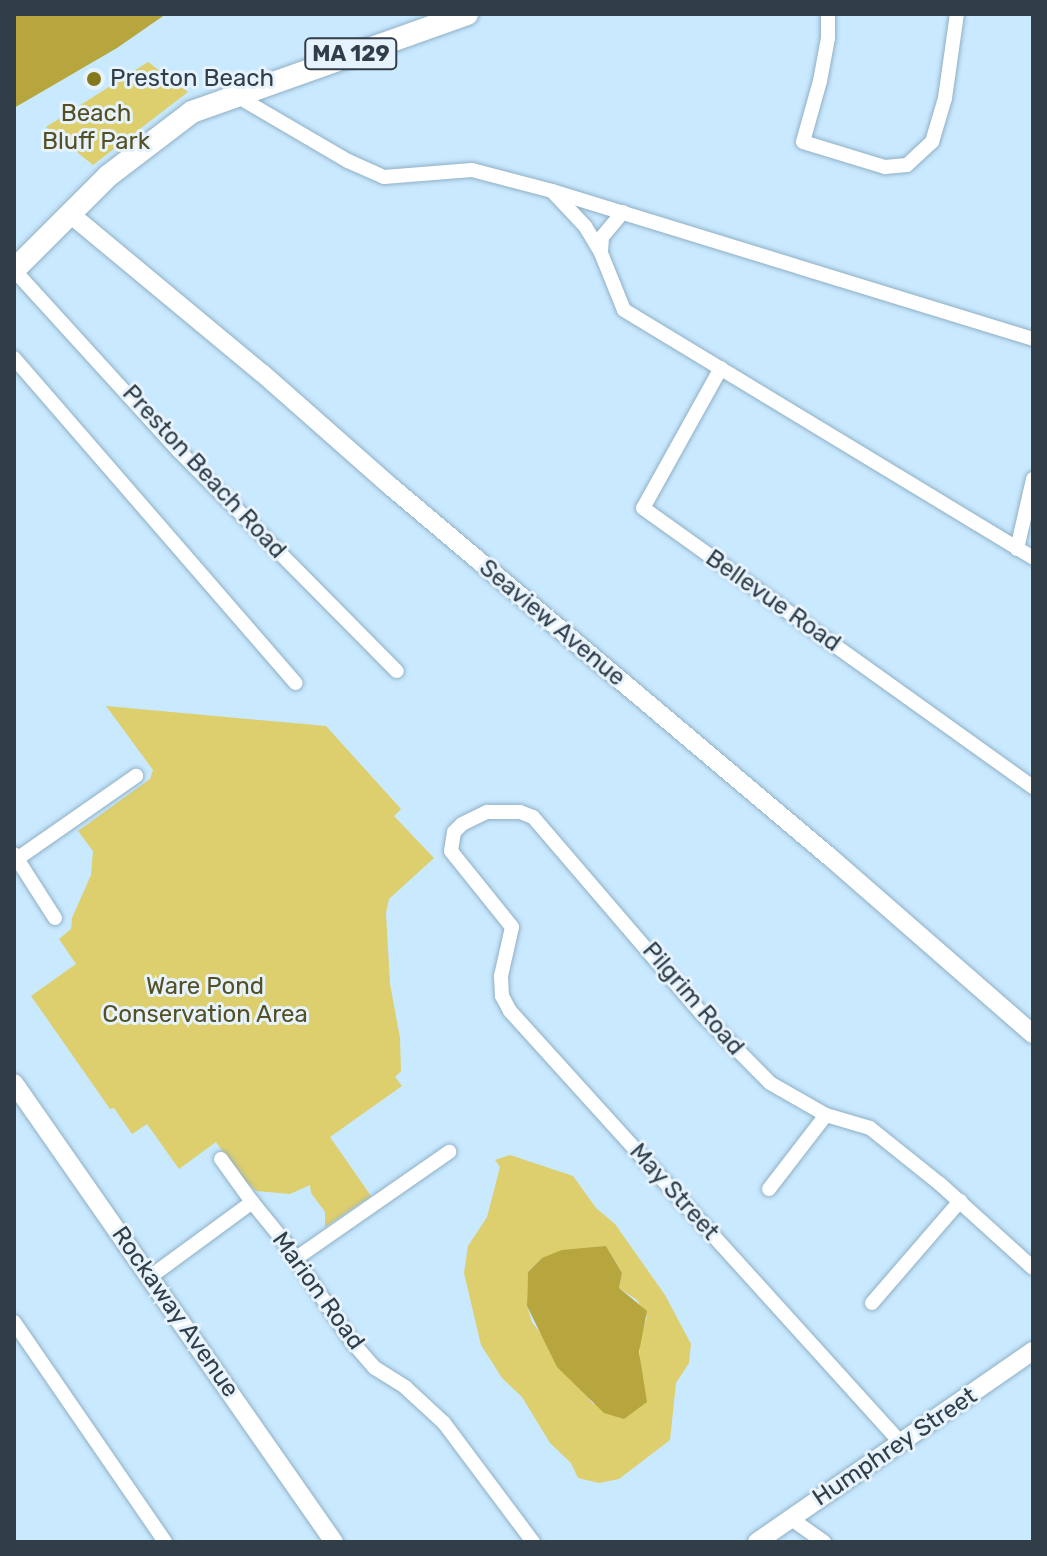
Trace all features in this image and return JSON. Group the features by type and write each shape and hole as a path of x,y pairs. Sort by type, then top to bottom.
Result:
{"main road":[{"name":"MA 129","path":"14,270 69,213 169,126 192,112 467,14"}],"street":[{"path":"828,14 823,66 803,142 885,167 907,165 932,142 945,98 957,14"},
{"path":"235,95 340,157 384,177 402,179 472,170 623,212 1033,339"},
{"path":"552,191 580,219 601,253 624,310 1033,558"},
{"path":"601,253 602,237 623,212"},
{"name":"Seaview Avenue","path":"69,213 262,373 1033,1034"},
{"name":"Preston Beach Road","path":"14,270 178,450 397,671"},
{"path":"14,358 296,683"},
{"name":"Bellevue Road","path":"721,368 643,508 1033,787"},
{"path":"1017,549 1033,479"},
{"path":"55,918 15,858 136,776"},
{"name":"Pilgrim Road","path":"509,921 451,851 451,840 462,824 487,812 520,812 533,817 731,1045 787,1096 826,1115 870,1128 960,1201 1033,1268"},
{"name":"May Street","path":"509,921 511,931 501,976 502,996 510,1011 901,1443"},
{"name":"Rockaway Avenue","path":"14,1083 334,1542"},
{"path":"769,1189 826,1115"},
{"path":"295,1259 449,1152"},
{"name":"Marion Road","path":"221,1159 359,1350 375,1368 411,1392 444,1423 533,1542"},
{"path":"872,1303 960,1201"},
{"path":"150,1277 252,1202"},
{"path":"14,1322 165,1542"},
{"name":"Humphrey Street","path":"757,1542 1030,1357"},
{"path":"790,1518 824,1542"}],"green space":[{"name":"Beach Bluff Park","path":"148,62 188,92 93,165 46,127"},
{"name":"Ware Pond Conservation Area","path":"106,706 326,726 401,809 394,816 434,858 389,899 386,913 390,984 400,1038 401,1071 395,1077 402,1086 330,1137 371,1196 325,1227 325,1212 311,1193 310,1185 290,1194 256,1191 237,1173 216,1142 179,1169 147,1124 132,1134 114,1108 110,1109 31,996 76,964 59,939 71,929 72,918 91,875 93,851 78,831 150,779 153,770"},
{"path":"510,1155 573,1176 596,1208 615,1224 665,1295 691,1344 689,1363 676,1383 670,1440 619,1479 599,1483 578,1478 571,1463 550,1443 522,1397 502,1378 481,1345 464,1273 468,1246 487,1217 500,1167 495,1160","holes":["606,1246 622,1273 619,1288 637,1300 647,1317 640,1338 640,1367 593,1404 532,1322 527,1306 528,1272 542,1258"]}],"shaded area":[{"path":"14,14 166,14 117,48 14,108"},
{"path":"606,1246 622,1273 619,1288 647,1311 639,1352 647,1402 624,1419 604,1413 557,1367 527,1306 528,1272 542,1258 562,1250"}],"place":[{"name":"Preston Beach","path":"94,79"}]}
